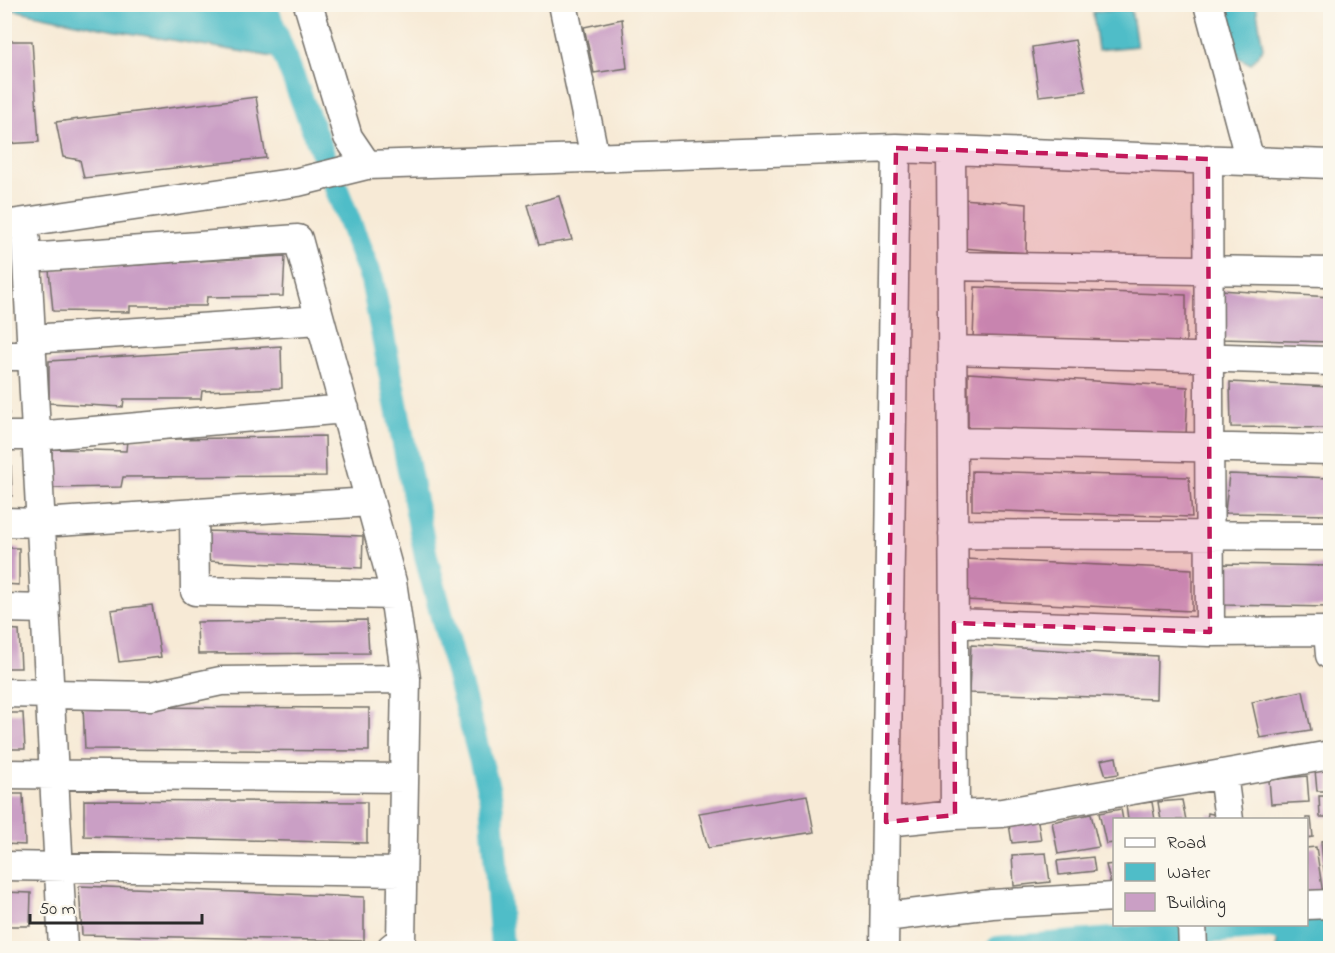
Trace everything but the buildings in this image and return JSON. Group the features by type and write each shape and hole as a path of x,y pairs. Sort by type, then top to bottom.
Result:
{"street":[{"path":"308,4 348,137 367,165"},
{"path":"563,4 595,158"},
{"path":"1208,4 1250,161"},
{"path":"896,148 885,930 992,904 1113,897"},
{"path":"63,948 36,436 23,351 20,267 15,223 298,182 367,165 896,148 1330,164"},
{"path":"951,150 955,815"},
{"path":"1208,159 1210,632"},
{"path":"20,267 298,239 394,596 406,679 401,940 391,948"},
{"path":"952,266 1330,272"},
{"path":"23,351 320,320"},
{"path":"952,350 1330,361"},
{"path":"4,436 36,436 345,409"},
{"path":"953,442 1330,450"},
{"path":"4,522 41,523 370,501"},
{"path":"194,513 195,591 394,596"},
{"path":"953,534 1330,536"},
{"path":"4,608 45,609"},
{"path":"954,623 1210,632 1330,639"},
{"path":"4,693 151,696 221,681 406,679"},
{"path":"886,822 1002,813 1330,755"},
{"path":"4,774 404,778"},
{"path":"1223,774 1229,818"},
{"path":"4,866 402,872"},
{"path":"1308,905 1330,904"},
{"path":"1192,926 1193,948"}],"highlighted area":[{"path":"896,148 1208,159 1210,632 954,623 955,815 886,822"}],"water":[{"path":"5,4 271,5 286,59 105,29 4,8"},
{"path":"1225,5 1256,5 1263,48 1251,64 1239,58"},
{"path":"1131,9 1137,46 1098,50 1093,12"},
{"path":"1308,916 1330,917 1330,948 1276,948 1281,926 1308,926"}],"waterway":[{"path":"267,4 267,10 372,280 426,557 491,799 502,948"},
{"path":"998,948 1269,927 1330,939"}]}
